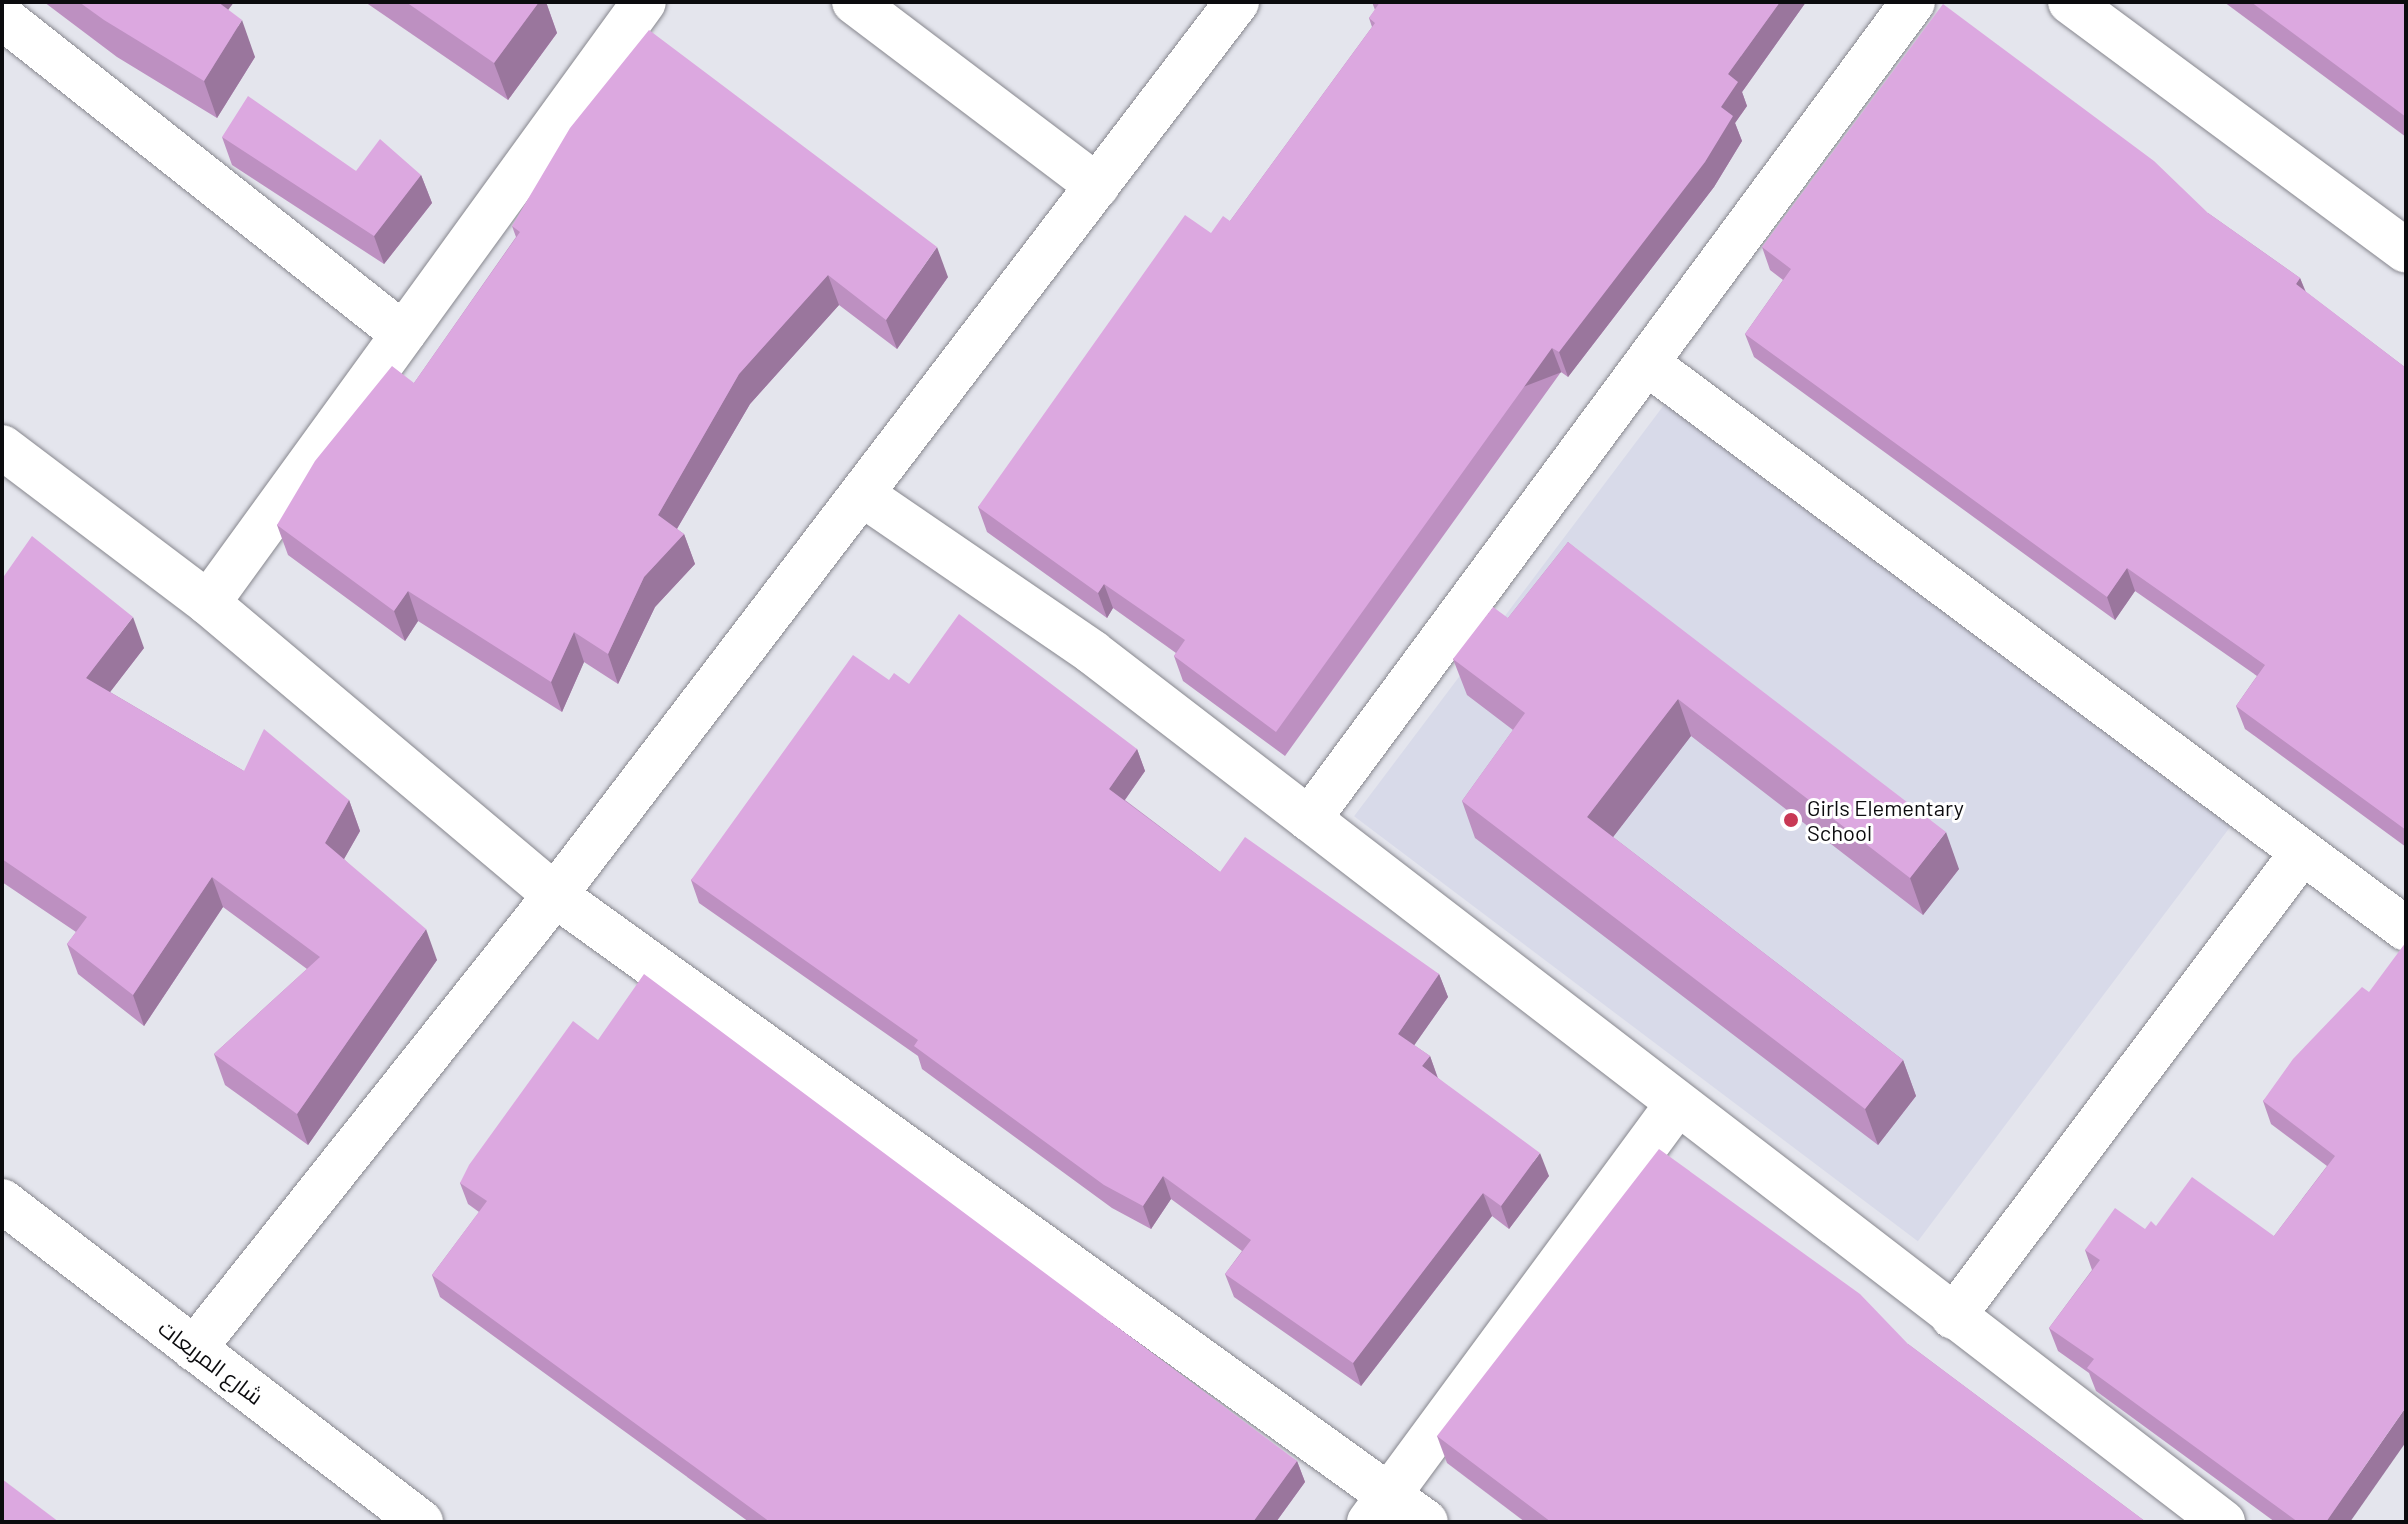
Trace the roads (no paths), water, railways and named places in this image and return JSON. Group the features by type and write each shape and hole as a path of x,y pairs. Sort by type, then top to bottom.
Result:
{"street":[{"path":"208,603 644,2"},
{"path":"854,2 1097,186"},
{"path":"194,1349 555,895 1237,2"},
{"path":"1309,819 1913,2"},
{"path":"2070,2 2406,251"},
{"path":"2,17 403,334"},
{"path":"1648,364 2301,854 2406,929"},
{"path":"2,447 208,603 555,895 1379,1508 1426,1522"},
{"path":"863,495 1092,652 1675,1107 2223,1522"},
{"path":"1953,1317 2301,854"},
{"path":"1379,1508 1675,1107"},
{"name":"شارع المربعات","path":"2,1201 421,1522"}],"place":[{"name":"Girls Elementary School","path":"1791,820"}]}
